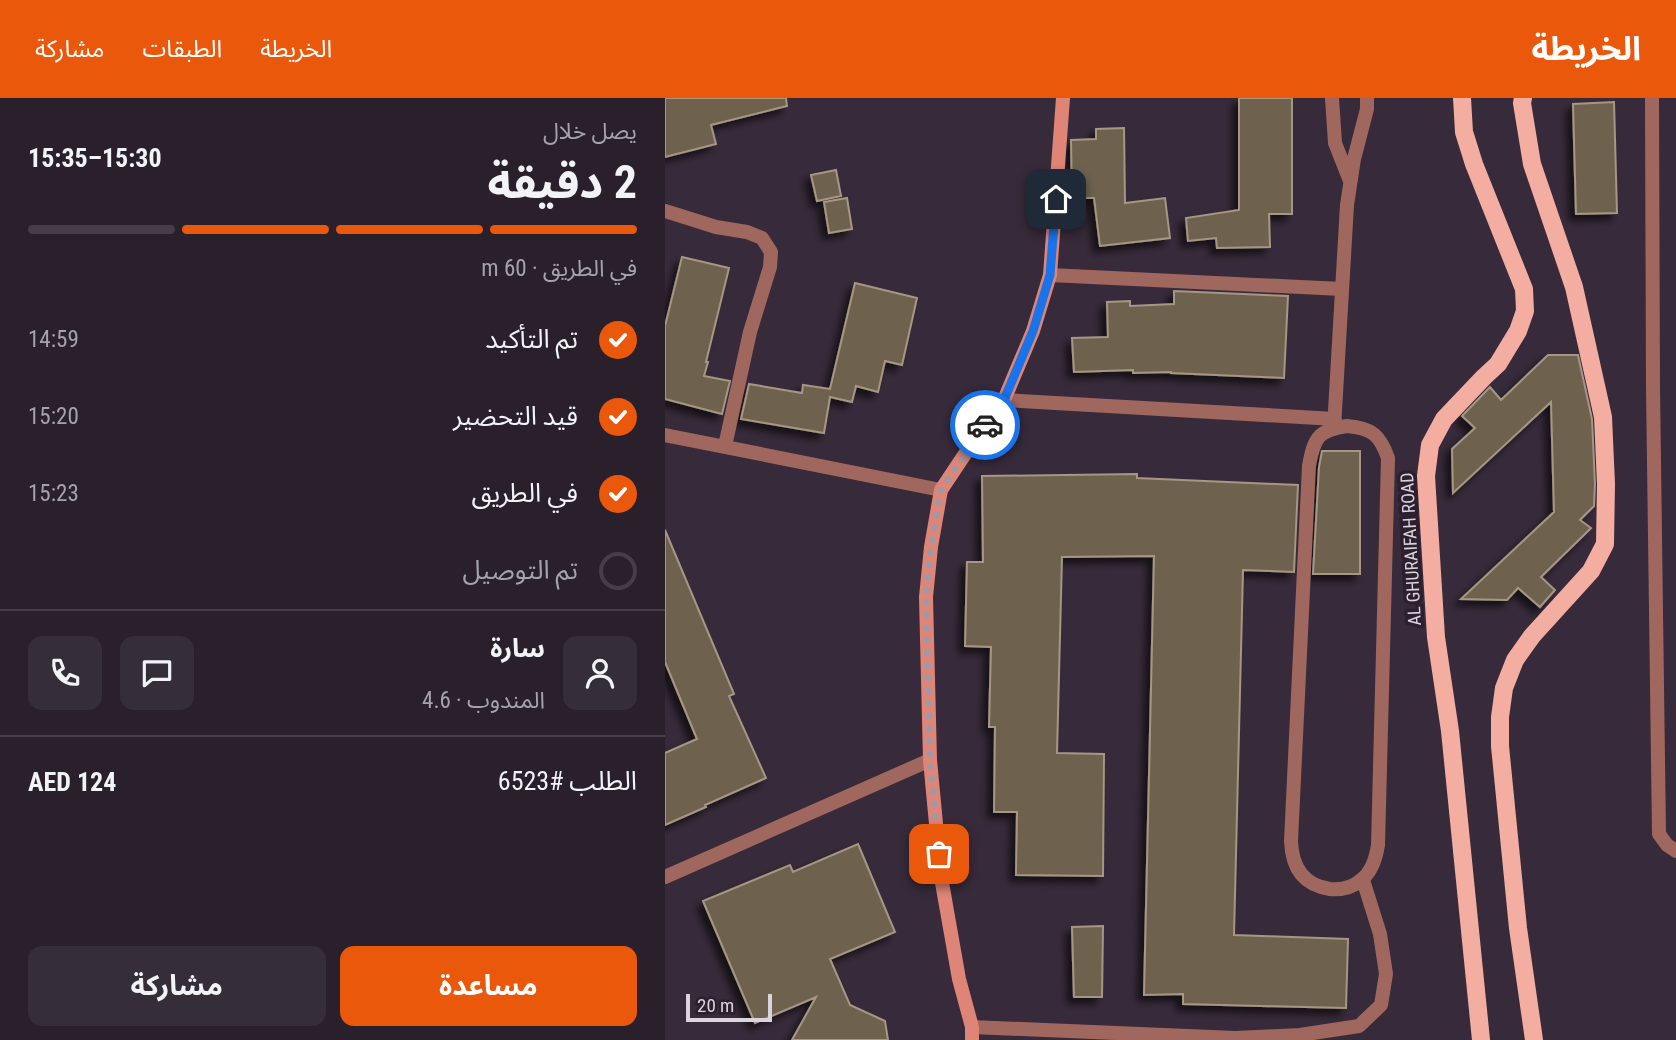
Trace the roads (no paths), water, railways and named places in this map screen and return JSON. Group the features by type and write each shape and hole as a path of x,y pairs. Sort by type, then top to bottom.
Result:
{"main road":[{"name":"AL GHURAIFAH ROAD","path":"1462,98 1464,132 1524,289 1525,311 1518,331 1498,364 1444,419 1430,445 1426,476 1436,637 1450,731 1481,1040"},
{"path":"1523,98 1532,164 1574,287 1603,418 1606,484 1605,544 1591,571 1532,636 1515,660 1504,688 1500,716 1500,746 1518,928 1534,1040"}],"street":[{"path":"1063,98 1050,275 1033,331 1004,400 941,490 926,597 930,760 941,877 959,979 972,1033 1235,1038 1300,1035 1359,1026 1381,1005 1386,974 1380,934 1363,880"},
{"path":"1332,98 1335,143 1351,182"},
{"path":"1335,424 1347,205 1367,98"},
{"path":"1653,98 1653,388 1659,834 1667,845 1676,851"},
{"path":"665,211 716,227 747,232 762,238 771,252 770,267 750,332 725,446"},
{"path":"1050,275 1342,289"},
{"path":"1004,400 1335,424 1359,427 1372,432 1380,440 1388,458 1378,845 1375,859 1363,880 1338,890 1313,885 1303,876 1292,854 1309,466 1315,440 1335,424"},
{"path":"665,435 941,490"},
{"path":"665,877 930,760"}]}
